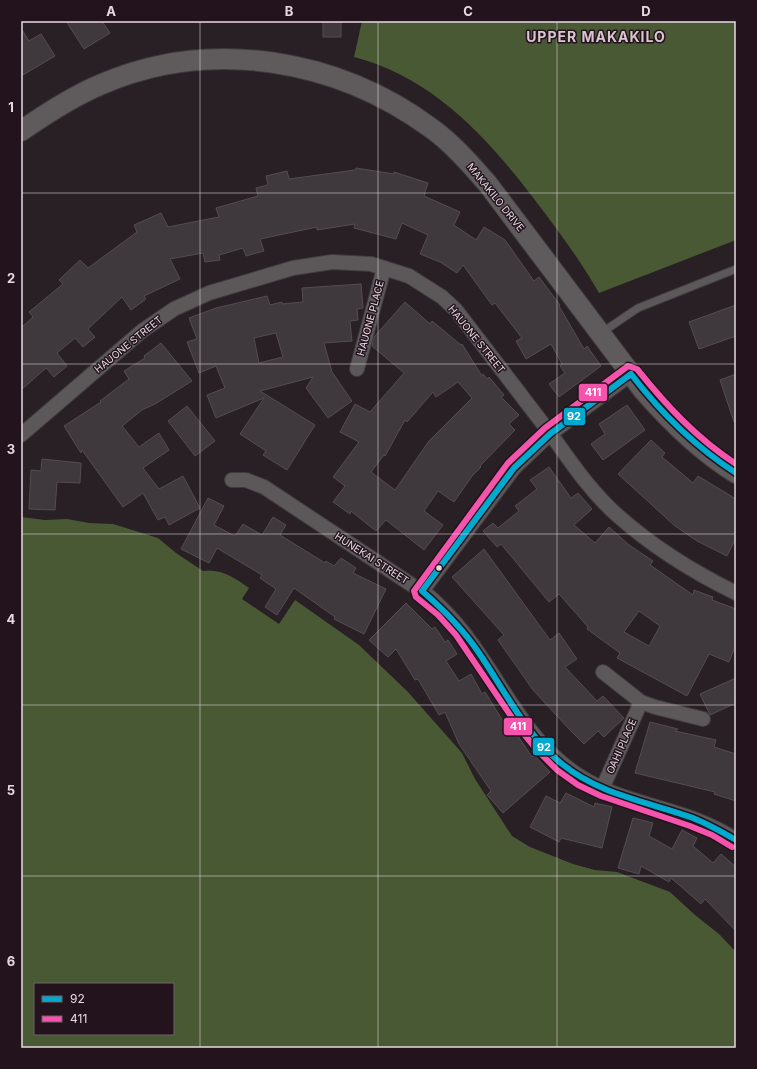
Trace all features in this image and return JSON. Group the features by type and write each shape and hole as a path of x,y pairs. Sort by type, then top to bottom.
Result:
{"street":[{"name":"MAKAKILO DRIVE","path":"21,131 68,100 103,84 140,71 177,63 216,59 254,60 293,65 330,75 366,89 400,107 432,129 461,154 487,183 600,334 670,421 700,448 735,471"},
{"name":"HAUONE STREET","path":"21,435 157,319 191,300 209,293 313,263 352,262 384,268 409,276 426,286 456,310 550,434 580,477 616,514 656,548 700,576 736,593"},
{"name":"HAUONE PLACE","path":"356,368 384,268"},
{"path":"422,591 514,468 550,434 631,374"},
{"name":"HUNEKAI STREET","path":"232,480 246,480 264,487 422,591 448,613 464,632 534,735 547,751 580,777 602,789 637,802 694,818 712,826 736,840"},
{"path":"603,672 640,702 703,719"},
{"name":"OAHI PLACE","path":"602,789 640,702"}],"lane":[{"path":"600,334 638,308 736,269"}],"green space":[{"path":"362,21 736,21 736,240 599,293 579,260 541,208 503,160 482,137 460,116 411,80 384,67 354,57"},
{"path":"21,517 45,520 67,519 89,523 113,524 158,538 176,553 203,571 210,570 222,572 233,577 249,588 242,599 279,624 295,600 359,645 408,692 462,753 475,779 512,836 530,847 573,864 595,870 617,872 670,892 719,934 736,952 736,1048 21,1048"}],"building":[{"path":"66,21 102,21 110,33 84,49"},
{"path":"323,21 341,21 341,37 323,37"},
{"path":"21,28 29,41 41,34 55,56 21,76"},
{"path":"356,168 394,174 394,172 428,183 424,196 460,212 454,225 476,240 484,227 505,240 534,281 539,277 560,305 559,306 584,349 587,346 601,366 559,397 549,384 565,373 560,366 562,364 551,344 526,359 516,341 522,338 495,303 492,305 463,265 457,273 440,262 420,254 428,235 402,223 396,239 354,228 355,224 317,230 317,227 260,239 264,251 246,256 243,248 219,255 220,260 205,262 203,253 170,259 180,279 144,296 146,299 131,310 122,297 88,329 95,337 83,347 75,338 57,353 67,366 54,377 46,368 21,390 21,328 33,317 29,312 63,284 59,280 80,260 88,268 137,232 134,225 161,213 168,227 219,217 216,208 258,196 256,188 268,185 266,176 287,171 289,179 355,170"},
{"path":"361,284 363,308 357,309 358,320 350,321 352,341 324,343 332,372 352,401 328,418 306,388 313,377 260,391 315,425 287,470 263,455 266,451 240,434 264,398 216,418 207,395 225,388 216,366 199,373 187,342 197,339 189,318 216,308 267,296 270,305 282,302 282,304 303,302 302,288","holes":["276,333 283,357 259,363 254,338"]},
{"path":"405,302 430,324 432,321 461,345 462,344 482,376 483,374 487,379 489,377 504,395 501,397 519,415 509,424 515,430 480,466 481,467 472,476 454,502 438,491 424,511 443,525 424,550 386,520 376,531 351,511 350,514 333,502 345,486 333,477 359,442 340,432 355,404 370,412 404,373 372,346 374,337","holes":["458,382 472,398 429,441 395,490 371,472 384,455 385,456 405,420 407,422 433,392 436,397"]},
{"path":"736,305 736,336 699,349 689,322"},
{"path":"161,343 192,381 155,404 142,410 122,426 139,447 159,433 169,450 143,468 159,489 183,476 200,508 169,525 165,517 158,520 143,493 123,507 82,450 81,453 64,426 101,402 100,401 129,379 124,371 145,358 144,356"},
{"path":"736,374 736,422 734,422 720,380"},
{"path":"627,405 645,430 603,460 591,444 605,434 599,424"},
{"path":"187,406 215,441 195,456 168,421"},
{"path":"651,440 665,453 662,457 693,483 698,476 736,499 736,538 727,556 697,541 675,526 618,474"},
{"path":"42,459 81,463 80,483 57,482 55,510 29,509 31,470 41,471"},
{"path":"549,467 571,498 578,493 592,509 574,525 595,543 609,527 629,545 653,561 650,565 693,595 694,590 713,597 712,600 736,609 736,644 729,662 709,654 687,696 617,658 620,653 587,629 588,627 559,594 549,602 501,544 497,547 483,531 493,523 498,528 519,511 515,506 537,489 530,480","holes":["639,611 660,626 649,646 624,632"]},
{"path":"208,498 224,506 214,525 235,536 243,524 262,535 273,517 286,525 280,535 325,563 326,561 334,566 341,558 356,568 353,573 386,589 364,634 334,619 335,617 294,588 277,615 265,607 276,589 260,578 262,575 217,548 209,563 181,549"},
{"path":"484,549 550,640 559,633 577,659 565,667 597,701 603,696 624,718 604,737 598,731 584,744 569,729 533,690 498,640 504,635 452,577"},
{"path":"406,603 432,629 435,627 445,642 448,640 457,654 446,661 459,681 471,674 482,694 485,692 506,726 510,724 532,757 534,755 550,772 503,813 487,795 491,791 459,744 445,712 439,715 418,679 415,680 396,649 388,657 369,640"},
{"path":"736,678 736,703 710,715 700,694"},
{"path":"650,722 678,729 675,731 716,740 714,747 736,754 736,801 714,794 715,792 635,773"},
{"path":"566,793 594,807 595,803 612,807 602,848 561,838 559,842 530,827 546,796 560,803"},
{"path":"633,818 653,823 649,836 672,849 682,830 697,838 693,846 713,863 721,854 736,867 736,931 705,899 701,904 671,878 669,882 641,866 639,874 618,868"}],"transit line":[{"name":"411","path":"732,847 712,835 690,826 601,796 578,785 557,770 537,750 519,728 456,635 438,615 416,597 414,591 508,463 545,428 628,366 637,369 682,420 695,432 721,454 736,464"},
{"name":"92","path":"736,473 706,452 679,428 654,402 631,374 550,434 514,468 422,591 460,628 479,653 527,726 549,752 562,764 577,775 592,783 625,797 693,818 710,825 736,840"}],"district":[{"name":"UPPER MAKAKILO","path":"596,36"}]}
